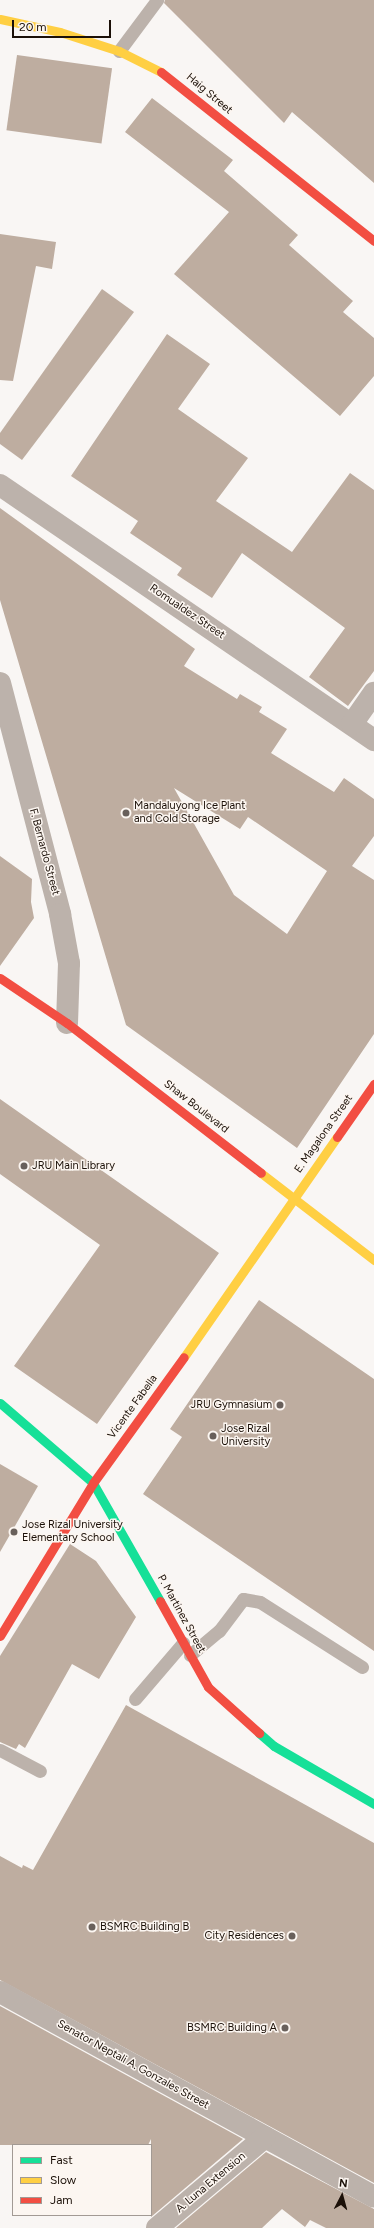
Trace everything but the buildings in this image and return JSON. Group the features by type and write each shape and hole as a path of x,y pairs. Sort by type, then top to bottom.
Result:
{"street":[{"name":"Haig Street","path":"0,19 60,32 119,51 168,76 374,241"},
{"name":"Romualdez Street","path":"0,485 374,740"},
{"name":"F. Bernardo Street","path":"0,683 60,914 69,964 67,1023"},
{"path":"352,724 374,693"},
{"name":"Shaw Boulevard","path":"0,978 67,1023 374,1260"},
{"name":"E. Magalona Street","path":"294,1198 374,1084"},
{"name":"Vicente Fabella","path":"0,1636 93,1483 232,1290 294,1198"},
{"name":"P. Martinez Street","path":"0,1402 93,1483 208,1687 274,1746 374,1804"},
{"name":"Senator Neptali A. Gonzales Street","path":"0,1992 374,2197"},
{"name":"A. Luna Extension","path":"157,2228 265,2137"}],"lane":[{"path":"119,51 157,0"},
{"path":"190,1655 219,1631 243,1599 260,1602 362,1667"},
{"path":"135,1699 183,1643"},
{"path":"0,1750 40,1771"}],"traffic: fast":[{"path":"0,1403 93,1483 160,1601"},
{"path":"259,1733 274,1746 374,1804"}],"traffic: slow":[{"path":"0,19 60,32 119,51 161,72"},
{"path":"184,1357 337,1137"},
{"path":"261,1173 374,1260"}],"traffic: jam":[{"path":"161,72 374,241"},
{"path":"0,978 67,1023 261,1173"},
{"path":"337,1137 374,1084"},
{"path":"0,1636 93,1483 184,1357"},
{"path":"160,1601 208,1687 259,1733"}],"place":[{"name":"Mandaluyong Ice Plant and Cold Storage","path":"126,813"},
{"name":"JRU Main Library","path":"24,1166"},
{"name":"JRU Gymnasium","path":"280,1405"},
{"name":"Jose Rizal University","path":"213,1436"},
{"name":"Jose Rizal University Elementary School","path":"14,1532"},
{"name":"BSMRC Building B","path":"92,1927"},
{"name":"City Residences","path":"292,1936"},
{"name":"BSMRC Building A","path":"285,2028"}]}
